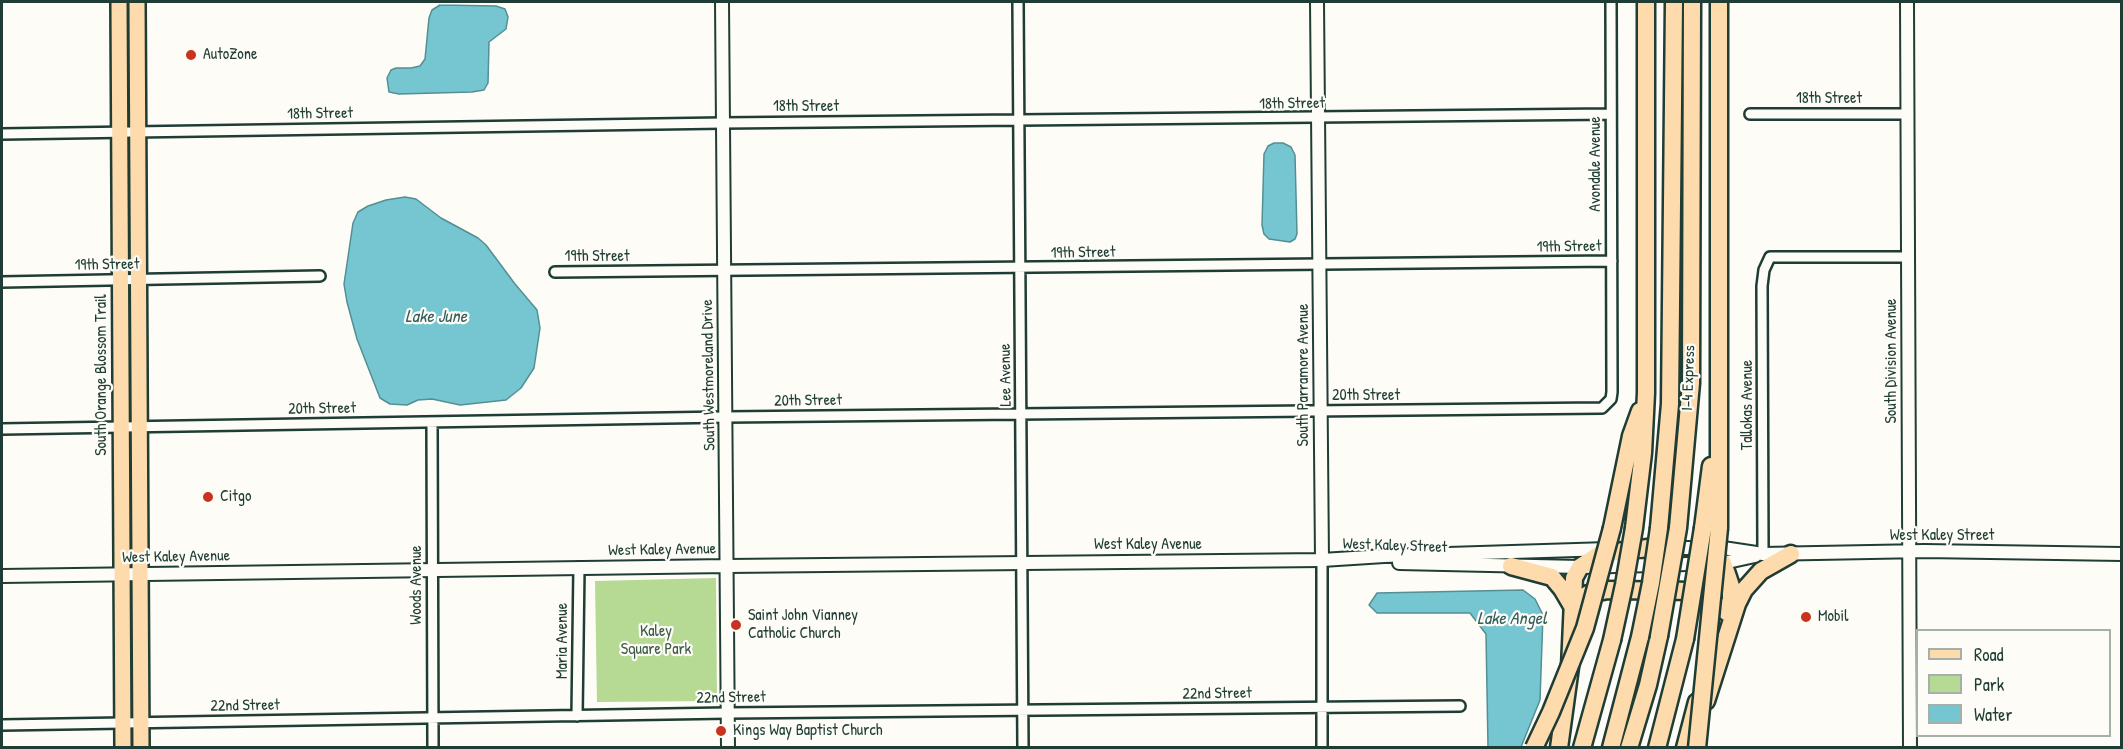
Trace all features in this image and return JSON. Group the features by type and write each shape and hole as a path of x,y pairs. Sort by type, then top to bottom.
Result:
{"highway":[{"path":"1582,747 1612,640 1624,585 1643,453 1646,393 1646,2"},
{"name":"I-4 Express","path":"1611,747 1640,637 1651,583 1659,528 1670,404 1674,2"},
{"name":"I-4 Express","path":"1629,747 1648,685 1659,636 1678,528 1690,383 1692,2"},
{"path":"1697,747 1711,528 1718,360 1719,2"},
{"path":"1534,747 1551,712 1585,628 1612,528 1630,436 1646,393"},
{"path":"1657,747 1711,528"},
{"path":"1558,747 1566,700 1574,578 1580,567 1600,554 1648,548"},
{"path":"1687,747 1722,624 1731,601 1731,586 1723,563 1714,554 1698,548"},
{"path":"1687,747 1737,604 1744,590 1761,571 1791,554"},
{"path":"1511,566 1552,577 1572,606"},
{"path":"1571,637 1580,600 1598,591 1698,591 1711,597 1719,608 1722,624"},
{"path":"1550,747 1566,700"}],"main road":[{"name":"South Orange Blossom Trail","path":"119,2 123,747"},
{"path":"137,2 141,747"}],"street":[{"name":"South Westmoreland Drive","path":"722,2 728,747"},
{"name":"Lee Avenue","path":"1018,2 1023,747"},
{"name":"South Parramore Avenue","path":"1317,2 1322,747"},
{"name":"Avondale Avenue","path":"1611,2 1611,399"},
{"name":"South Division Avenue","path":"1907,2 1910,747"},
{"name":"18th Street","path":"2,134 723,123 1611,114"},
{"name":"18th Street","path":"1750,114 1907,114"},
{"name":"Tallokas Avenue","path":"1763,554 1762,286 1764,270 1770,257 1908,257"},
{"name":"19th Street","path":"555,272 1612,261"},
{"name":"19th Street","path":"2,282 320,276"},
{"name":"20th Street","path":"2,429 726,417 1596,409 1606,405 1611,399"},
{"name":"Woods Avenue","path":"432,422 433,747"},
{"name":"West Kaley Street","path":"1322,560 1648,548 1723,548 1763,554 1909,551 2121,554"},
{"name":"West Kaley Street","path":"1322,560 1580,567 1723,563 1763,554"},
{"name":"West Kaley Avenue","path":"2,576 579,567 1322,560"},
{"name":"Maria Avenue","path":"578,716 579,567"},
{"name":"22nd Street","path":"2,725 728,713 1460,706"}],"green space":[{"name":"Kaley Square Park","path":"716,578 717,701 597,702 595,581"}],"water":[{"path":"440,5 496,6 505,9 508,17 506,29 489,42 488,83 484,90 399,94 389,92 387,78 391,70 420,66 425,59 429,18 432,10"},
{"path":"1283,143 1291,147 1295,155 1297,234 1290,242 1269,239 1264,234 1262,225 1264,154 1268,146"},
{"name":"Lake June","path":"405,197 416,199 441,218 478,238 537,310 540,328 534,368 521,388 506,400 460,405 432,399 418,400 407,405 390,404 380,398 357,339 344,284 353,223 358,212 386,200"},
{"name":"Lake Angel","path":"1523,590 1535,599 1543,615 1540,700 1521,747 1488,747 1486,634 1470,613 1377,613 1369,605 1377,593"}],"place":[{"name":"AutoZone","path":"191,55"},
{"name":"Citgo","path":"208,497"},
{"name":"Mobil","path":"1806,617"},
{"name":"Saint John Vianney Catholic Church","path":"736,625"},
{"name":"Kings Way Baptist Church","path":"721,731"}]}
